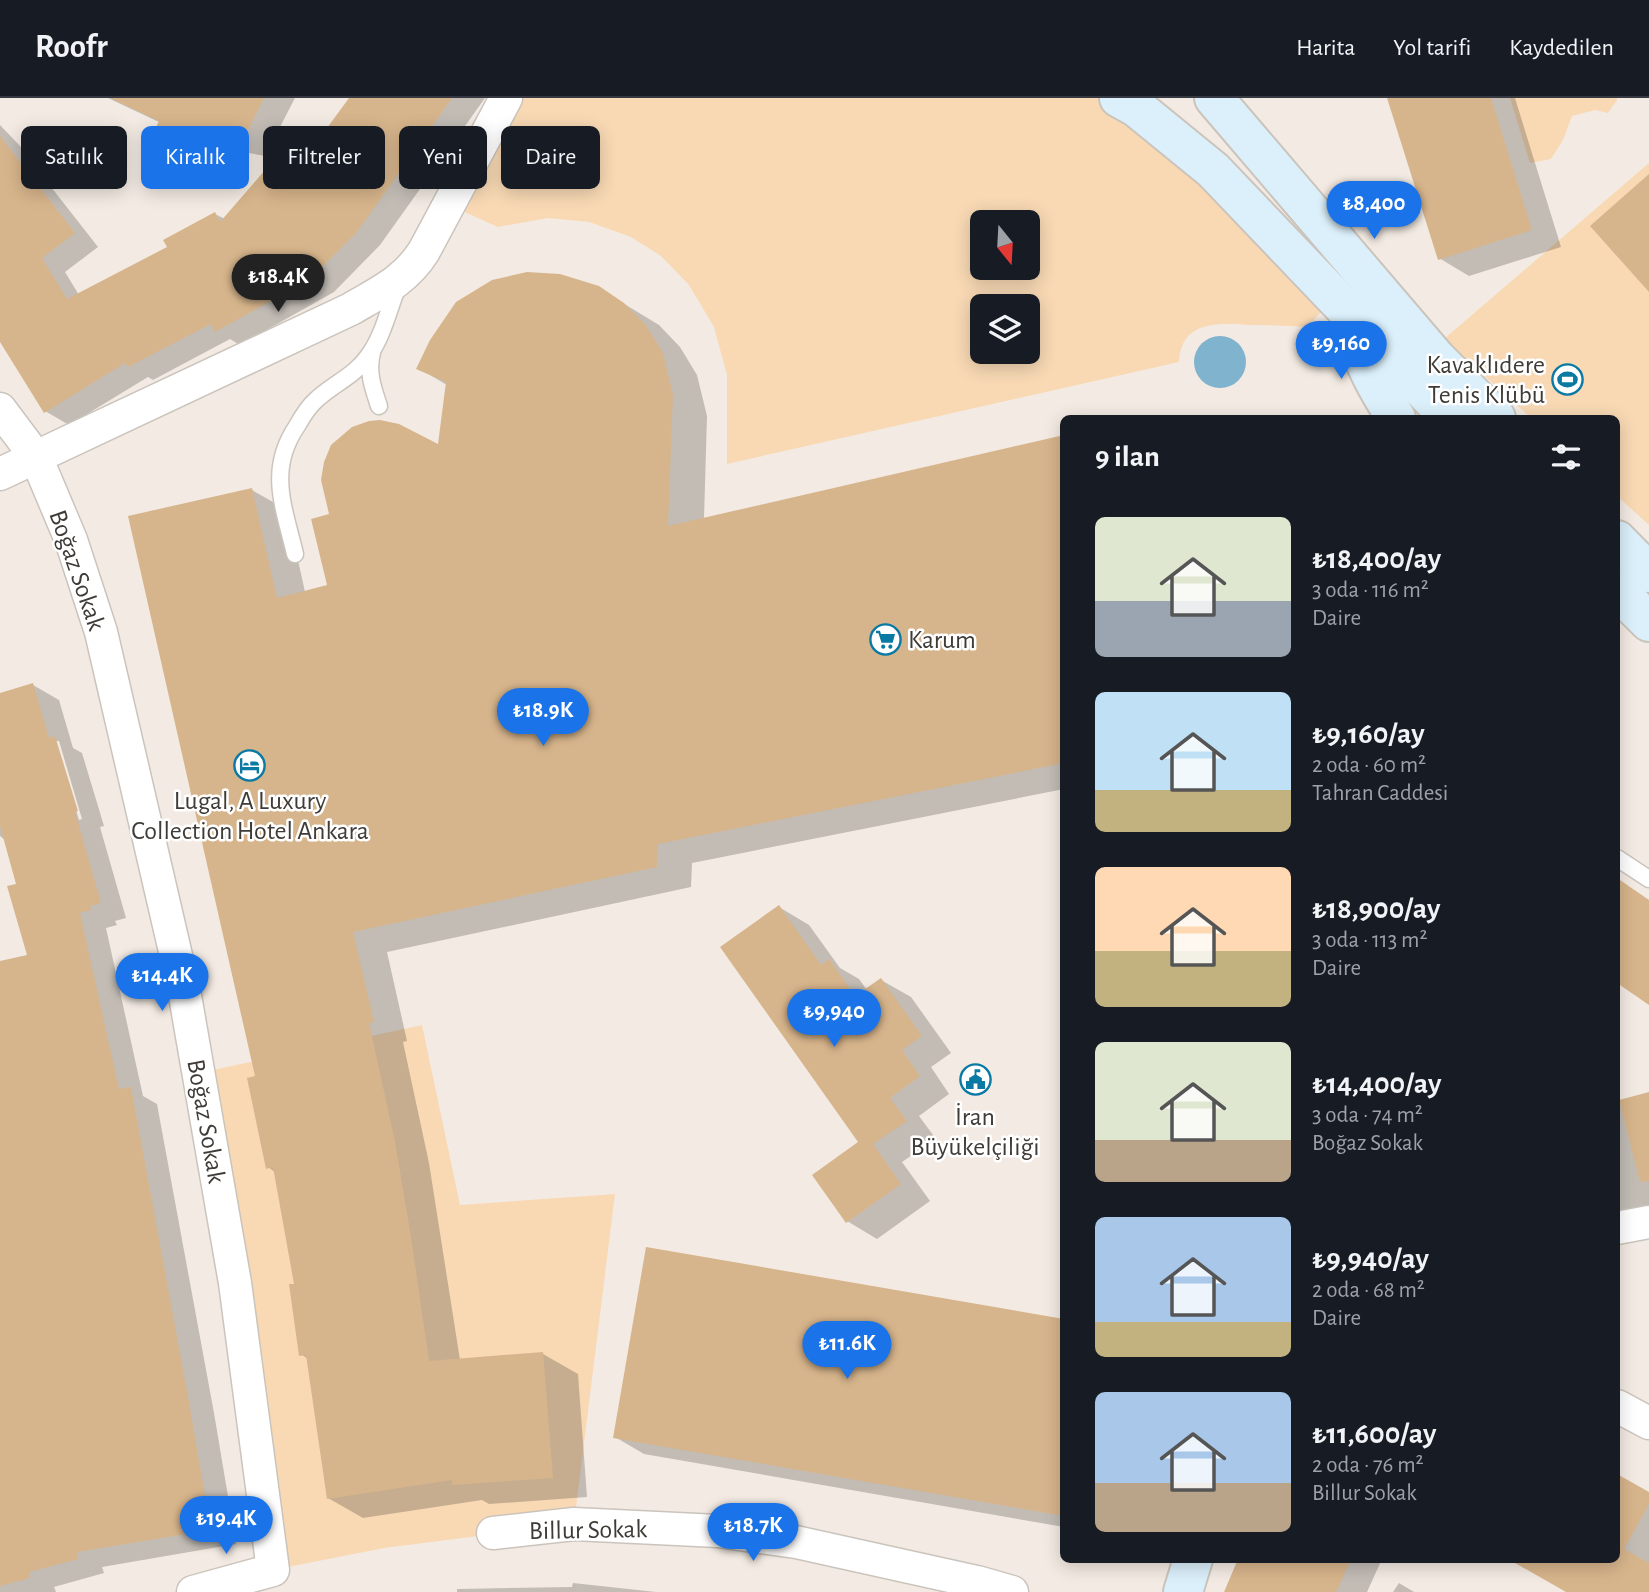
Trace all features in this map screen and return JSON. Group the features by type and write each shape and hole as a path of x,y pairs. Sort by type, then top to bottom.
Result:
{"main road":[{"path":"1119,98 1137,108 1213,170 1447,415"},
{"path":"1213,98 1436,358 1493,415"},
{"path":"1350,314 1357,344 1394,415"},
{"path":"1620,551 1633,599"},
{"path":"1183,1592 1193,1563"}],"street":[{"path":"0,474 351,309 400,280 424,251 506,98"},
{"name":"Boğaz Sokak","path":"0,409 36,457 71,540 101,632 184,990 235,1283 273,1570 193,1592"},
{"path":"1620,1227 1649,1222"},
{"path":"1620,1408 1649,1423"},
{"name":"Billur Sokak","path":"493,1533 574,1524 718,1531 796,1542 953,1576 1012,1592"}],"lane":[{"path":"379,406 370,366 374,347 400,280"},
{"path":"295,554 279,482 284,447 298,423 316,401 353,372 374,347"},
{"path":"1620,860 1649,879"}],"shaded area":[{"path":"506,98 1119,98 1334,298 1307,327 1215,324 1194,331 1187,338 1181,348 1179,362 727,464 727,375 714,327 689,285 661,256 631,237 589,222 548,218 498,227 449,205 458,189 487,189 487,134"},
{"path":"1510,98 1617,100 1608,113 1595,110 1572,116 1563,140 1551,159 1530,163"},
{"name":"Kavaklıdere Tenis Klübü","path":"1649,163 1649,525 1620,499 1620,415 1528,415 1444,339"},
{"path":"422,1025 460,1205 615,1194 574,1524 384,1548 273,1570 199,1073"}],"water":[{"path":"1220,336 1239,343 1246,362 1239,381 1220,388 1201,381 1194,362 1201,343"}],"building":[{"path":"110,98 264,98 249,128 156,126 159,121"},
{"path":"349,98 452,98 432,126 399,126 399,173 357,232 310,279 215,332 211,324 128,367 125,363 44,413 0,342 0,136 21,163 21,189 41,189 75,233 42,258 67,299 167,247 163,240 215,212 220,222 263,172 263,189 385,189 385,126 328,126"},
{"path":"1387,98 1491,98 1532,230 1438,260"},
{"path":"1649,174 1649,292 1590,226"},
{"path":"527,272 560,274 599,286 624,303 646,325 663,353 673,395 668,526 1060,436 1060,764 658,844 657,867 353,932 374,1022 369,1023 395,1142 429,1361 543,1352 553,1478 452,1485 452,1480 327,1499 306,1355 299,1356 289,1284 294,1284 273,1167 266,1169 247,1078 255,1076 128,516 252,488 277,598 327,585 311,519 329,514 321,480 331,445 352,427 380,420 399,424 438,444 446,382 416,369 430,340 456,302 492,280"},
{"path":"33,683 49,738 55,736 78,811 75,812 101,903 80,913 119,1089 131,1087 211,1530 77,1552 78,1559 29,1572 30,1578 0,1586 0,961 27,955 7,886 16,884 0,826 0,693"},
{"path":"1620,880 1649,900 1649,1005 1620,985"},
{"path":"779,905 821,965 829,959 855,996 881,978 922,1036 902,1050 920,1076 890,1098 907,1121 873,1144 901,1184 846,1223 812,1175 858,1142 720,947"},
{"path":"1649,1092 1649,1181 1640,1182 1620,1100"},
{"path":"646,1247 1060,1318 1060,1515 613,1438"},
{"path":"1620,1476 1649,1492 1649,1504 1624,1549 1649,1563 1649,1592 1566,1592 1515,1563 1620,1563"},
{"path":"1236,1563 1349,1563 1336,1592 1224,1592"}],"place":[{"name":"Kavaklıdere Tenis Klübü","path":"1568,379"},
{"name":"Karum","path":"885,639"},
{"name":"Lugal, A Luxury Collection Hotel Ankara","path":"250,765"},
{"name":"İran Büyükelçiliği","path":"975,1080"}]}
